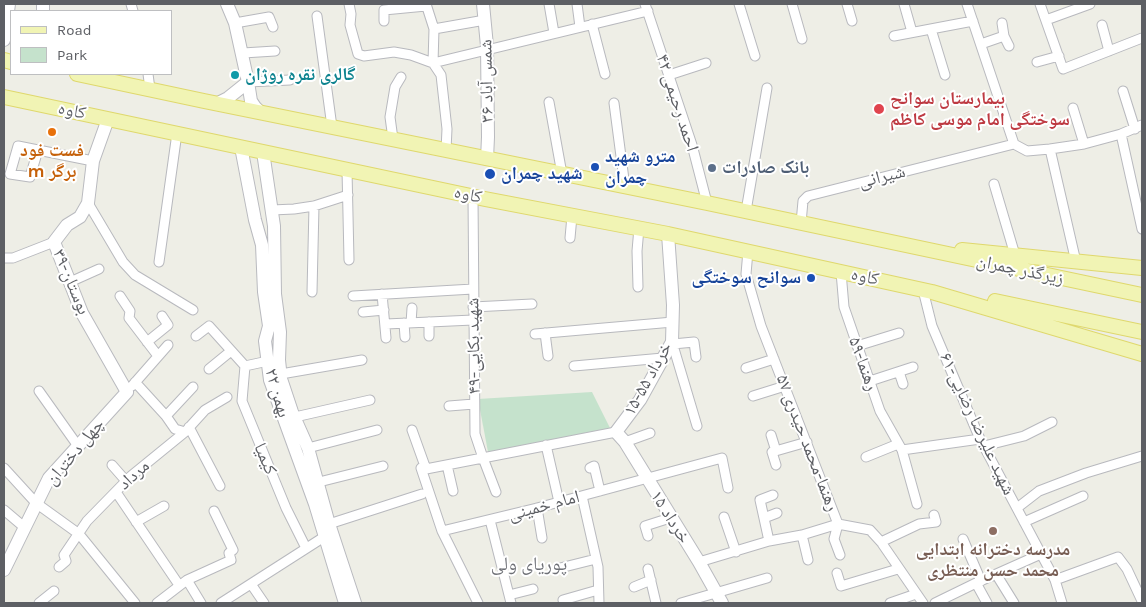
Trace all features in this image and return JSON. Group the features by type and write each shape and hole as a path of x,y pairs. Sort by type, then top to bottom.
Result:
{"main road":[{"path":"82,75 899,243 1142,269"},
{"name":"کاوه","path":"4,97 473,196 668,234 928,291"},
{"name":"زیرگذر چمران","path":"899,243 1142,295"},
{"path":"928,291 1142,354"},
{"name":"زیرگذر چمران","path":"928,291 958,294 1142,332"},
{"path":"1061,330 1142,344"}],"street":[{"path":"7,38 9,4"},
{"path":"229,4 242,53 251,101 261,113"},
{"path":"349,4 351,14 350,25 358,54 364,56 394,52 420,58 434,64 441,75 447,129 446,150"},
{"name":"شمس آباد ۳۶","path":"483,4 486,49 487,158"},
{"path":"549,4 554,34"},
{"path":"577,4 580,27"},
{"path":"740,4 755,56"},
{"path":"792,4 802,39"},
{"path":"847,4 852,21"},
{"path":"904,4 912,32"},
{"path":"968,4 1014,144 1028,151 1050,149 1084,144 1121,134 1138,127 1124,91"},
{"path":"1040,4 1063,69 1142,38"},
{"path":"1046,20 1090,4"},
{"path":"384,22 384,10 426,5 434,29 434,64"},
{"path":"434,64 486,49 592,24 646,8"},
{"name":"۴۲ احمد رحیمی","path":"646,8 692,145 706,203"},
{"path":"316,16 332,127"},
{"path":"235,23 269,17 272,27"},
{"path":"434,29 485,20"},
{"path":"894,36 973,21"},
{"path":"1002,23 1004,36 1009,46"},
{"path":"592,24 605,74"},
{"path":"1102,25 1109,51"},
{"path":"931,29 945,75"},
{"path":"981,44 1004,36"},
{"path":"242,53 275,51"},
{"path":"1036,62 1059,56"},
{"path":"669,75 706,63"},
{"path":"148,75 150,89"},
{"path":"393,140 390,116 395,87 401,77"},
{"path":"216,104 228,98 248,82 290,80"},
{"path":"746,211 767,88"},
{"path":"549,102 562,174"},
{"path":"614,104 625,187"},
{"path":"1073,108 1084,144"},
{"path":"108,119 93,161 88,203 123,262 135,275 192,310"},
{"path":"159,262 177,133"},
{"path":"1121,134 1141,214 1142,229"},
{"name":"شیرانی","path":"800,223 803,201 808,196 1014,144"},
{"path":"38,150 30,177 10,174 18,146 38,150 93,161"},
{"name":"۲۲ بهمن","path":"241,147 262,246 264,292 269,326 266,341 270,380 315,504 345,603"},
{"path":"1050,149 1076,262"},
{"name":"۲۲ بهمن","path":"263,152 274,226 275,294 280,332 279,360 281,374 294,417 308,448 329,524 355,603"},
{"path":"347,170 349,260"},
{"path":"248,183 257,176 262,177 266,181"},
{"path":"994,184 1015,255"},
{"path":"272,210 314,206 348,194"},
{"name":"۴۹-شهید بکایی","path":"473,196 475,434 482,458 496,492"},
{"name":"۳۹-بوستان","path":"88,203 80,217 67,225 54,242 82,312 131,387"},
{"path":"312,292 314,206"},
{"path":"570,238 572,216"},
{"path":"638,286 637,250 639,228"},
{"name":"۱۵-۵۵ خرداد","path":"616,432 640,400 672,343 673,305 668,234"},
{"path":"4,258 13,258 54,242"},
{"name":"۵۷ رهنما-محمد حیدری","path":"748,251 746,274 761,326 838,524 870,530 881,542 923,603"},
{"path":"70,282 99,269"},
{"name":"۵۹-رهنما","path":"841,272 844,307 880,411 900,447 917,504"},
{"path":"353,296 473,289"},
{"name":"۶۱-شهید علیرضا رضایی","path":"928,291 932,326 982,443 1055,580 1062,603"},
{"path":"382,294 386,338"},
{"path":"120,296 130,311 129,318 158,356"},
{"path":"473,307 532,304"},
{"path":"405,337 412,308"},
{"path":"363,312 384,310"},
{"path":"147,342 168,325 162,316"},
{"path":"386,324 473,320"},
{"path":"429,322 429,336"},
{"path":"535,334 673,322"},
{"path":"196,336 209,326 245,366 268,361"},
{"path":"545,333 548,356"},
{"path":"857,346 899,333"},
{"path":"696,357 694,342 688,338 672,343 698,426"},
{"path":"168,345 131,387 166,416 175,429 187,430 220,486"},
{"path":"209,369 231,351"},
{"path":"574,366 663,358"},
{"path":"746,368 774,359"},
{"path":"281,374 362,360"},
{"name":"کیمیا","path":"245,366 242,401 286,508 306,548"},
{"path":"870,381 913,367"},
{"path":"900,372 904,384"},
{"path":"753,396 785,386"},
{"name":"چهل دختران","path":"4,570 50,478 131,387"},
{"path":"166,416 193,387"},
{"path":"39,391 78,446"},
{"name":"مرداد","path":"59,567 66,561 64,555 88,521 126,481 187,430 205,410 227,397"},
{"path":"294,417 370,400"},
{"path":"449,406 474,404"},
{"path":"866,457 900,447 982,443 1024,436 1052,422"},
{"path":"308,448 377,430"},
{"path":"412,430 442,531 478,603"},
{"path":"423,469 616,432"},
{"name":"۱۵ خرداد","path":"616,432 625,442 720,598"},
{"path":"625,442 650,433"},
{"path":"771,435 776,465"},
{"path":"774,451 807,442"},
{"path":"546,445 559,502"},
{"path":"1017,508 1039,491 1086,473 1142,456"},
{"name":"امام خمینی","path":"442,531 537,508 722,458 728,488"},
{"path":"112,465 126,481"},
{"path":"447,465 452,491"},
{"path":"318,482 383,466"},
{"path":"590,468 594,466 600,491"},
{"path":"4,468 36,503 79,534 135,603"},
{"path":"116,492 136,522 200,603"},
{"path":"329,524 422,494"},
{"path":"770,541 760,500 773,495"},
{"path":"582,496 596,560 598,603"},
{"path":"1024,522 1083,496"},
{"path":"136,522 164,506"},
{"path":"537,508 542,538"},
{"path":"4,510 24,527"},
{"path":"157,603 183,582 231,560 228,553 233,550 214,511"},
{"path":"764,518 777,513"},
{"path":"881,542 919,524 936,522 934,515"},
{"path":"724,517 736,552"},
{"path":"648,536 645,526 670,518"},
{"path":"490,520 510,599 532,589"},
{"path":"699,562 770,541 802,535 838,524"},
{"path":"838,524 834,539 840,555"},
{"path":"802,535 808,560"},
{"path":"222,603 324,537"},
{"path":"964,539 986,603"},
{"path":"935,603 1041,554"},
{"path":"1055,580 1118,557 1127,569 1142,601"},
{"path":"560,568 596,560"},
{"path":"648,569 656,603"},
{"path":"838,573 842,586 898,569"},
{"path":"996,574 1014,603"},
{"path":"681,603 720,598 767,578"},
{"path":"634,587 651,580"},
{"path":"251,584 264,603"},
{"path":"563,600 598,590"},
{"path":"39,603 54,591"},
{"path":"890,603 916,594"}],"green space":[{"path":"592,392 610,428 488,452 478,399"}],"place":[{"name":"گالری نقره روژان","path":"235,75"},
{"name":"بیمارستان سوانح سوختگی امام موسی کاظم","path":"879,109"},
{"name":"فست فود m برگر","path":"52,132"},
{"name":"مترو شهید چمران","path":"595,167"},
{"name":"بانک صادرات","path":"712,168"},
{"name":"شهید چمران","path":"490,174"},
{"name":"سوانح سوختگی","path":"811,278"},
{"name":"مدرسه دخترانه ابتدایی محمد حسن منتظری","path":"993,531"}],"district":[{"name":"پوریای ولی","path":"529,565"}]}
